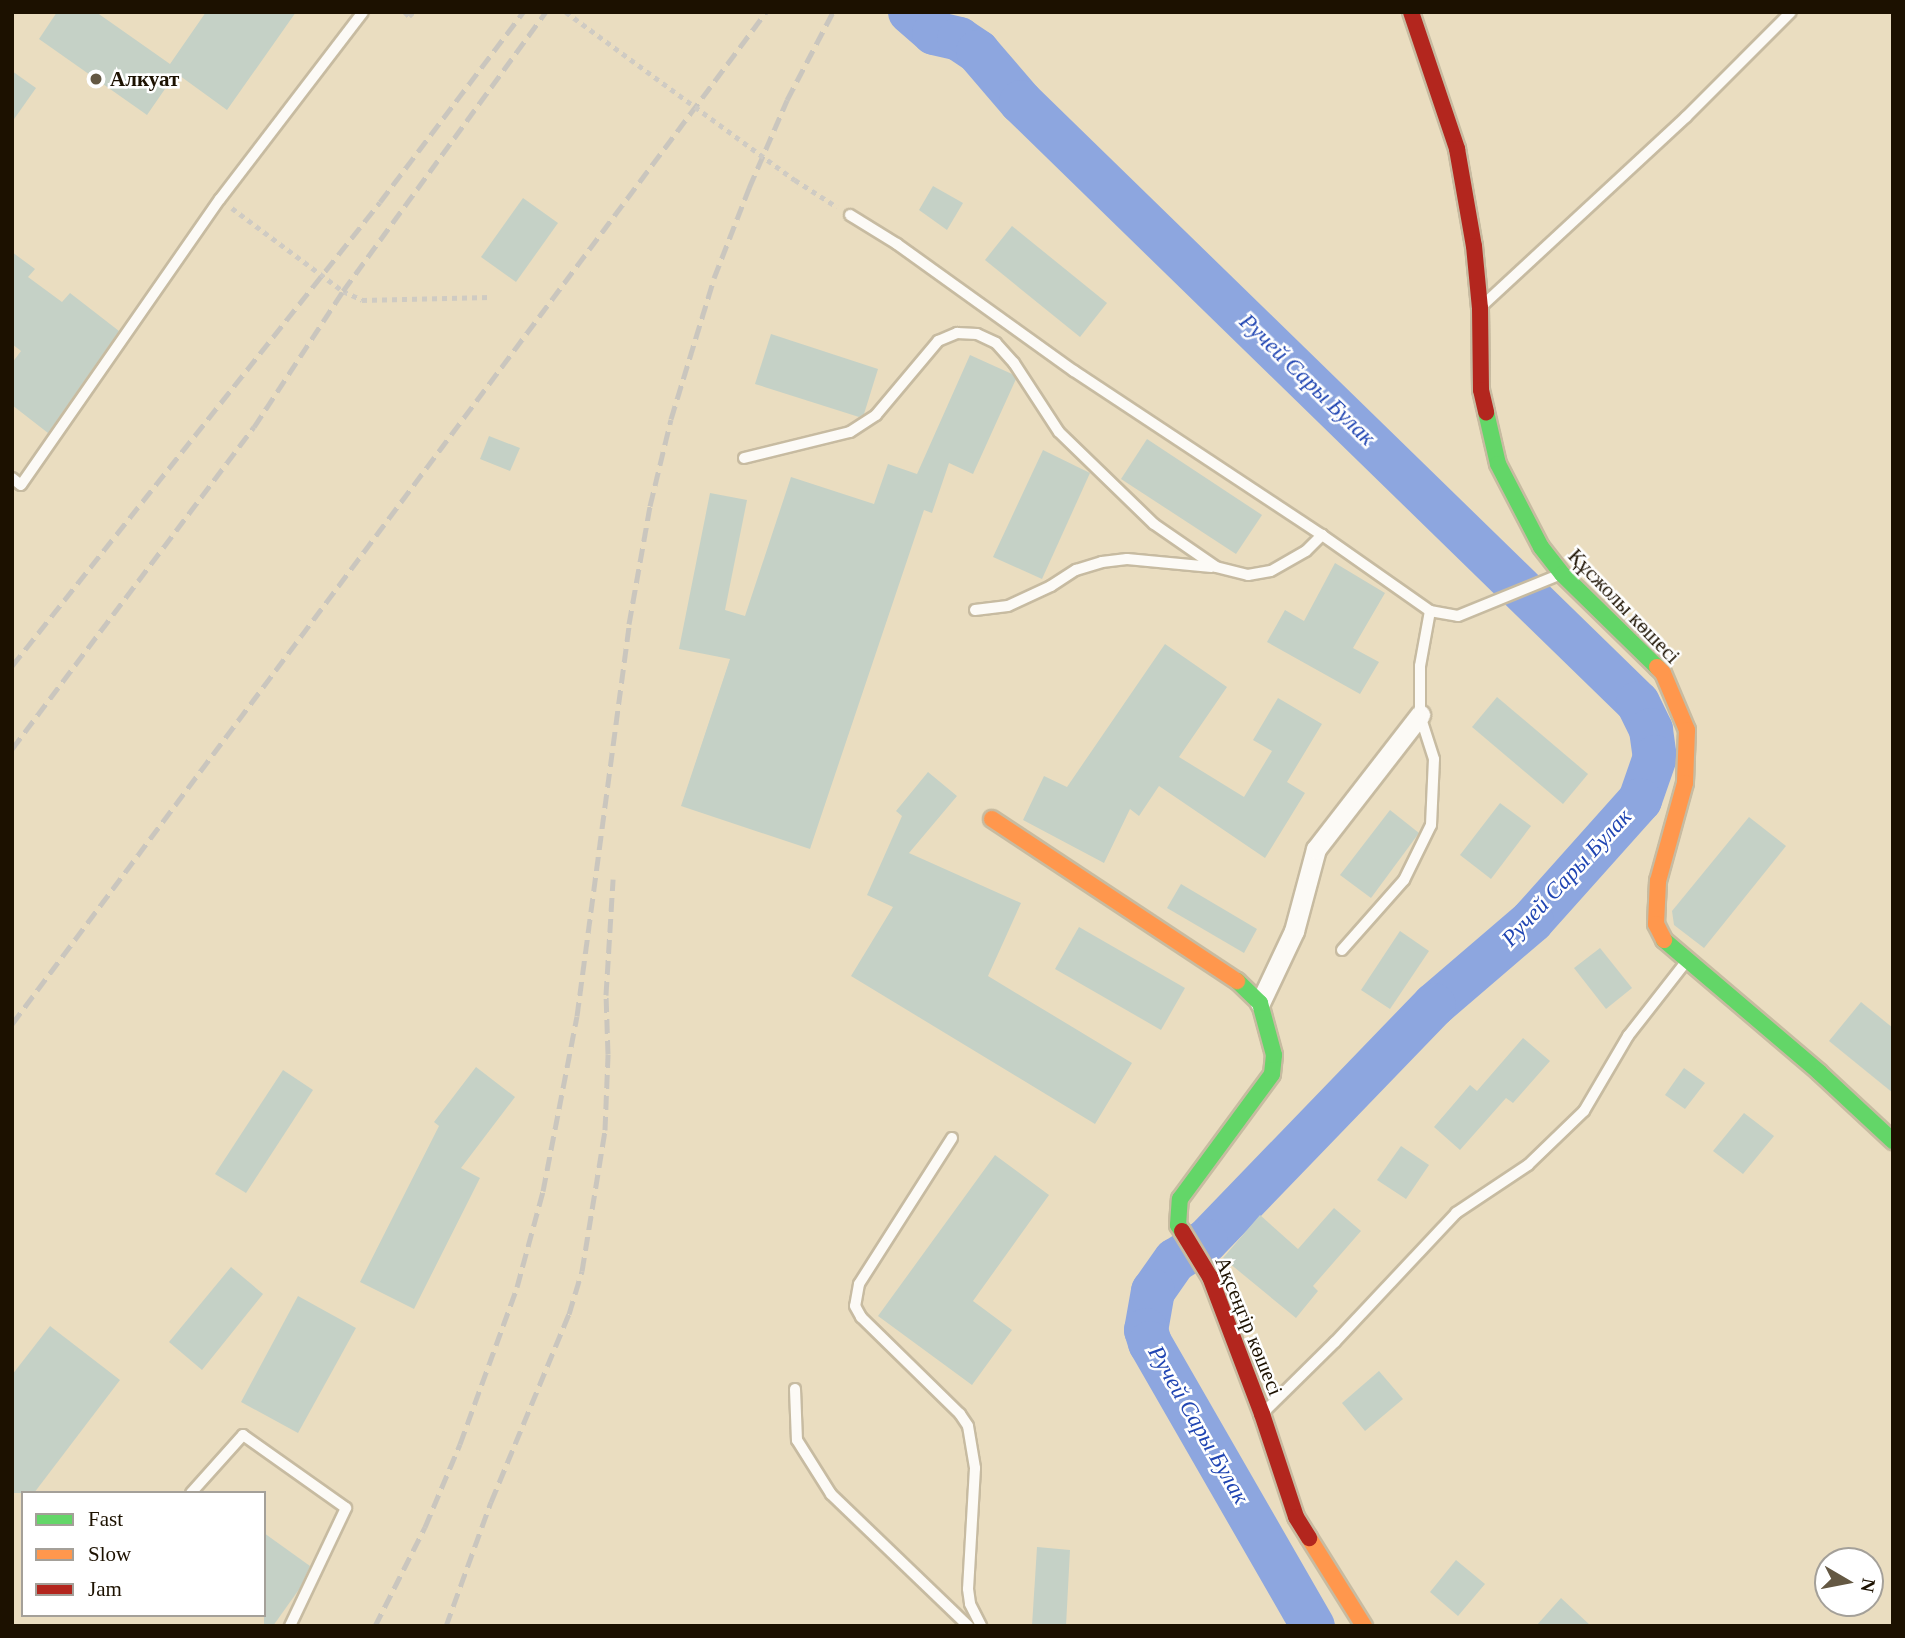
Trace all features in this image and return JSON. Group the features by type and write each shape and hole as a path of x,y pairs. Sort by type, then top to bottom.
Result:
{"street":[{"name":"Құсжолы көшесі","path":"1411,12 1457,149 1474,246 1480,308 1481,390 1497,464 1541,547 1562,574 1663,673 1687,730 1685,783 1658,881 1656,924 1664,940 1686,962 1820,1073 1893,1141"},
{"path":"992,819 1234,979 1260,1003 1294,931 1316,849 1420,715"},
{"name":"Ақсеңгір көшесі","path":"1260,1003 1274,1055 1272,1074 1180,1199 1178,1225 1210,1277 1262,1413 1296,1517 1364,1626"}],"lane":[{"path":"12,478 21,485 220,199 363,12"},
{"path":"1480,308 1686,117 1791,12"},
{"path":"850,215 897,244 1074,371 1322,535 1430,611 1458,616 1562,574"},
{"path":"744,458 850,432 876,415 938,341 957,334 977,334 996,342 1014,363 1059,432 1154,524 1216,567"},
{"path":"975,610 1007,606 1051,586 1076,570 1102,562 1127,559 1216,567 1248,575 1271,571 1306,551 1322,535"},
{"path":"1342,950 1404,880 1432,825 1434,759 1420,715 1420,666 1430,611"},
{"path":"1262,1413 1335,1342 1456,1213 1528,1165 1584,1111 1628,1037 1686,962"},
{"path":"952,1138 859,1284 855,1297 861,1317 960,1414 968,1426 975,1468 968,1590 970,1604 981,1626"},
{"path":"795,1389 797,1440 831,1494 968,1626"},
{"path":"193,1491 243,1435 346,1508 290,1626"}],"path":[{"path":"405,12 409,16 413,12"},
{"path":"566,12 795,180 850,215"},
{"path":"220,199 342,291 362,300 490,296"}],"building":[{"path":"57,12 96,12 170,64 206,12 296,12 227,110 176,73 147,115 39,39"},
{"path":"12,71 36,88 12,122"},
{"path":"933,186 963,203 947,230 919,210"},
{"path":"523,198 558,223 516,282 481,257"},
{"path":"1012,226 1107,303 1080,337 985,260"},
{"path":"12,252 35,269 28,277 62,302 70,293 119,331 48,433 12,405 12,363 21,351 12,344"},
{"path":"771,334 878,369 864,414 859,417 755,384"},
{"path":"970,355 1012,374 1016,379 973,474 949,463 932,513 924,510 810,849 681,806 730,659 679,649 710,493 747,500 725,610 745,616 791,477 874,504 888,464 917,474"},
{"path":"489,436 520,448 510,471 480,459"},
{"path":"1147,439 1262,515 1236,554 1121,479"},
{"path":"1043,450 1090,473 1042,579 993,557"},
{"path":"1335,563 1385,593 1353,648 1379,662 1360,694 1267,642 1285,610 1304,621"},
{"path":"1165,644 1227,687 1179,757 1244,797 1272,751 1253,740 1278,698 1322,724 1287,782 1305,793 1265,858 1159,786 1139,816 1130,809 1104,863 1023,820 1044,776 1067,787"},
{"path":"1497,697 1588,774 1563,804 1472,727"},
{"path":"928,772 957,796 909,853 1021,903 988,976 1132,1063 1095,1124 851,976 893,907 867,895 902,816 896,811"},
{"path":"1500,803 1531,826 1491,879 1460,855"},
{"path":"1390,810 1419,833 1371,898 1340,875"},
{"path":"1749,817 1786,846 1704,948 1674,925 1672,911"},
{"path":"1181,884 1257,929 1244,953 1167,908"},
{"path":"1079,927 1185,988 1161,1030 1055,969"},
{"path":"1400,931 1429,951 1390,1009 1361,990"},
{"path":"1600,948 1632,988 1606,1009 1574,968"},
{"path":"1861,1002 1893,1028 1893,1093 1829,1041"},
{"path":"1523,1038 1550,1061 1513,1103 1506,1098 1460,1150 1434,1127 1470,1085 1477,1091"},
{"path":"476,1067 515,1097 461,1168 480,1178 414,1309 360,1282 439,1126 434,1122"},
{"path":"1684,1068 1705,1083 1685,1109 1665,1095"},
{"path":"283,1070 313,1090 246,1193 215,1174"},
{"path":"1744,1113 1774,1136 1743,1174 1713,1151"},
{"path":"1401,1146 1429,1165 1406,1199 1377,1180"},
{"path":"995,1155 1049,1195 973,1301 1012,1330 972,1385 878,1316"},
{"path":"1334,1208 1361,1231 1313,1286 1318,1291 1296,1318 1223,1258 1260,1215 1298,1249"},
{"path":"231,1267 263,1294 202,1370 169,1342"},
{"path":"298,1296 356,1328 298,1433 241,1402"},
{"path":"50,1326 120,1380 36,1491 12,1493 12,1375"},
{"path":"1379,1371 1403,1399 1365,1431 1342,1403"},
{"path":"266,1534 310,1566 300,1588 273,1626 264,1626"},
{"path":"1037,1547 1070,1550 1066,1626 1032,1626"},
{"path":"1456,1560 1485,1584 1458,1616 1430,1592"},
{"path":"1561,1598 1591,1626 1536,1626"}],"waterway":[{"name":"Ручей Сары Булак","path":"910,12 934,33 959,39 978,52 1021,102 1638,703 1651,730 1655,757 1640,800 1532,921 1434,1005 1206,1241 1175,1260 1153,1291 1146,1330 1150,1343 1313,1626"}],"railway":[{"path":"12,666 380,202 523,12"},
{"path":"12,749 254,427 343,291 546,12"},
{"path":"12,1024 766,12"},
{"path":"375,1626 425,1527 460,1444 517,1287 543,1191 577,1016 629,624 650,506 671,419 714,278 749,188 787,100 833,12"},
{"path":"446,1626 491,1502 569,1314 582,1271 605,1130 608,1054 606,995 613,879"}],"traffic: fast":[{"path":"1486,412 1498,464 1541,547 1562,574 1657,667"},
{"path":"1664,940 1820,1073 1893,1141"},
{"path":"1182,1231 1178,1225 1180,1199 1272,1074 1274,1055 1260,1003 1237,981"}],"traffic: slow":[{"path":"1657,667 1663,673 1687,730 1685,783 1658,881 1656,924 1664,940"},
{"path":"992,819 1237,981"},
{"path":"1309,1538 1364,1626"}],"traffic: jam":[{"path":"1411,12 1457,149 1474,246 1480,308 1481,390 1486,412"},
{"path":"1182,1231 1210,1277 1262,1414 1296,1517 1309,1538"}],"place":[{"name":"Алкуат","path":"96,79"}]}
